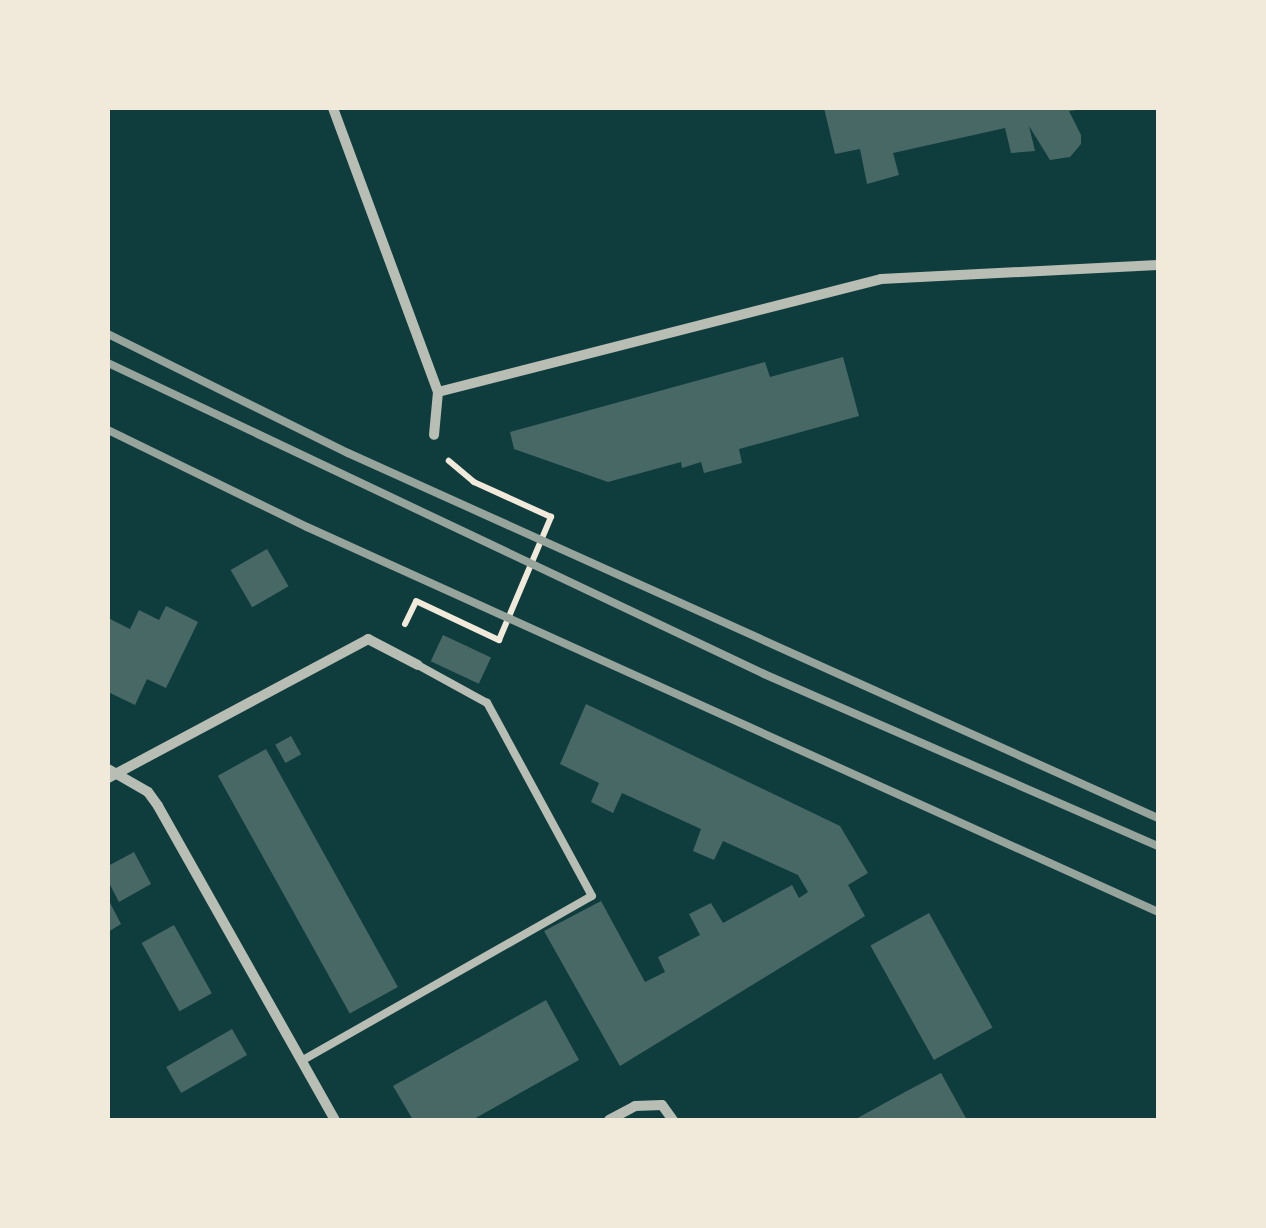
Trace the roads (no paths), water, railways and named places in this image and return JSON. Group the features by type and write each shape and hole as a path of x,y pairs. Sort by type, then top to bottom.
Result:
{"street":[{"path":"332,108 438,392 434,435"},
{"path":"438,392 881,279 1158,265"},
{"path":"110,773 368,639 418,665"},
{"path":"110,773 148,792 158,806 335,1120"},
{"path":"609,1120 635,1106 662,1105 673,1120"}],"lane":[{"path":"302,1060 592,896 487,703 418,665"}],"railway":[{"path":"108,334 348,453 1158,818"},
{"path":"108,363 764,674 1158,846"},
{"path":"108,430 307,527 1158,912"}]}
